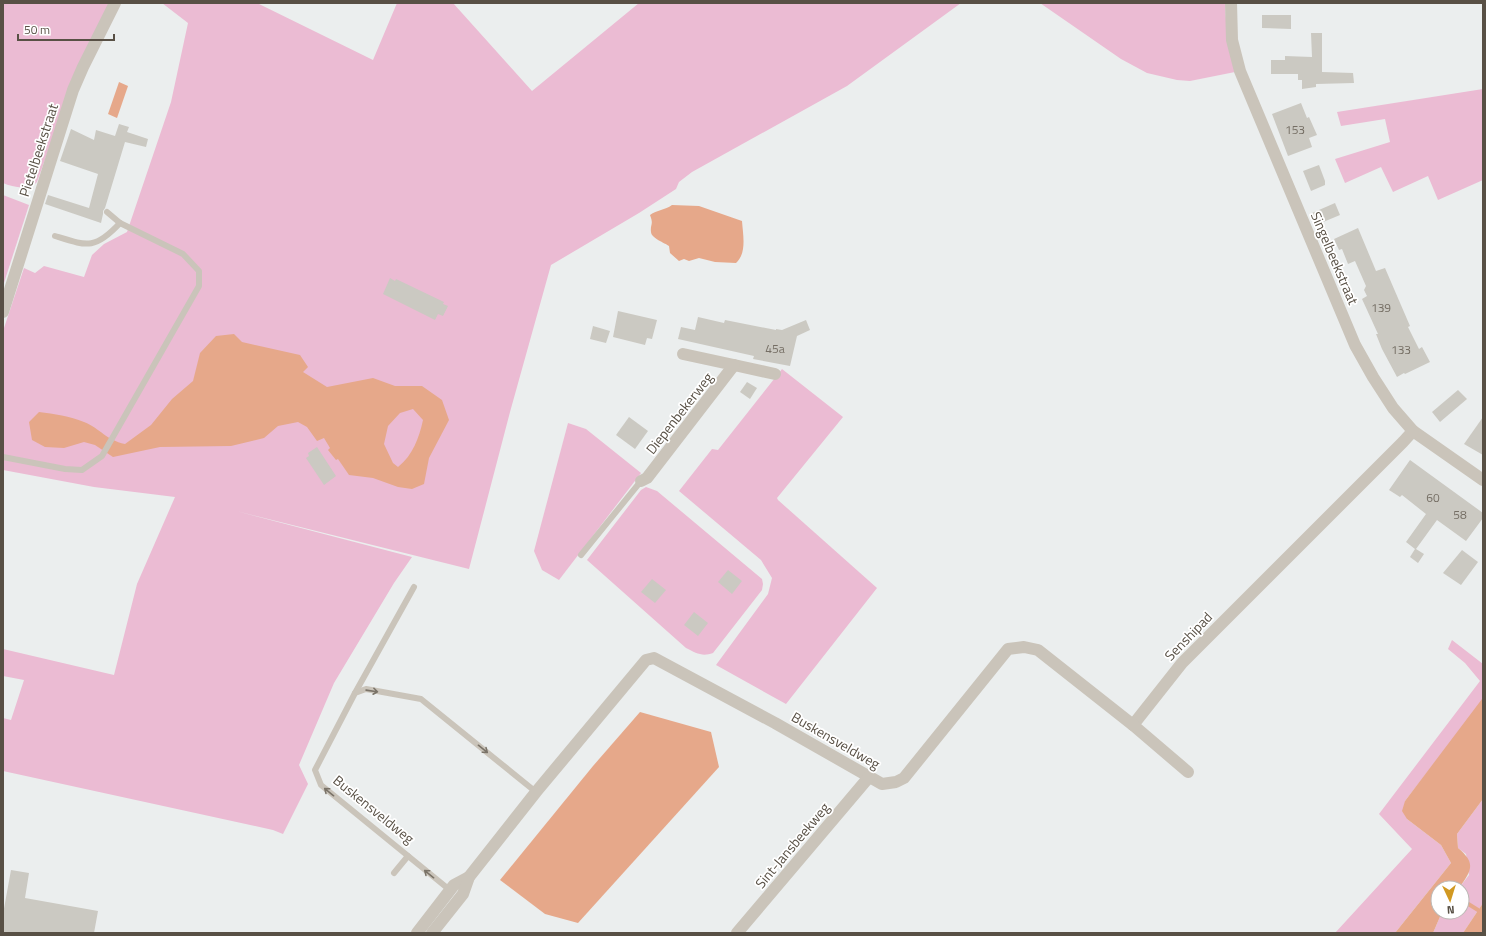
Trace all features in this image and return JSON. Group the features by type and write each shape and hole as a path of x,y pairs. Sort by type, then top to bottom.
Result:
{"street":[{"name":"Pietelbeekstraat","path":"3,312 73,90 115,3"},
{"name":"Singelbeekstraat","path":"1231,3 1232,40 1240,71 1264,131 1356,345 1373,377 1393,408 1413,431 1483,480"},
{"name":"Diepenbekerweg","path":"683,354 775,374"},
{"name":"Diepenbekerweg","path":"644,480 734,365"},
{"name":"Senshipad","path":"1133,725 1182,663 1413,431"},
{"name":"Buskensveldweg","path":"432,933 463,894 469,877 536,792 646,660 654,658 755,712 882,784 896,782 904,778 1008,649 1024,647 1038,650 1133,725 1188,772"},
{"name":"Sint-Jansbeekweg","path":"737,933 869,777"},
{"name":"Buskensveldweg","path":"417,933 454,885 469,877"}],"lane":[{"path":"3,458 65,469 82,470 102,456 199,286 199,271 183,254 120,223 108,212"},
{"path":"54,236 84,245 99,242 120,223"},
{"path":"581,555 644,480"},
{"name":"Buskensveldweg","path":"414,587 316,770 321,785 460,898"},
{"path":"356,693 366,689 421,699 536,792"},
{"path":"394,873 408,856"}],"shaded area":[{"path":"3,3 110,3 74,78 37,182 29,187 16,187 3,183"},
{"path":"162,3 257,3 373,60 397,3 453,3 532,91 639,3 961,3 847,86 692,172 679,182 676,189 639,213 551,265 510,412 469,569 236,511 412,557 394,583 334,683 299,765 308,784 283,834 273,830 3,771 3,718 11,720 24,680 3,676 3,649 114,675 137,584 175,497 94,487 3,470 3,331 24,268 35,273 44,266 84,277 92,255 104,244 127,232 171,102 188,23"},
{"path":"1040,3 1225,3 1228,38 1235,72 1190,81 1177,80 1147,73 1121,59"},
{"path":"119,82 128,86 117,118 108,114"},
{"path":"1483,89 1483,180 1438,200 1428,176 1393,192 1381,167 1345,183 1335,159 1390,142 1385,119 1341,126 1337,112"},
{"path":"3,195 29,205 3,286"},
{"path":"672,205 699,206 742,221 743,249 742,254 736,263 715,262 699,258 689,261 684,259 679,261 670,253 669,246 653,236 650,215"},
{"path":"234,334 242,342 300,355 308,367 303,372 327,387 373,378 395,386 422,386 442,400 449,420 429,458 424,484 412,489 398,487 373,478 349,475 338,459 336,460 328,450 330,448 324,438 317,441 307,427 298,422 278,426 264,438 231,446 160,447 113,457 95,445 84,442 64,448 45,447 32,440 29,422 39,412 79,420 90,425 113,440 125,444 151,425 172,399 193,381 200,353 216,336","holes":["413,409 423,420 415,446 408,457 398,467 393,463 384,444 388,426 400,413"]},
{"path":"782,369 843,417 777,498 877,588 786,704 716,665 768,594 772,578 761,560 679,491 712,449 718,450"},
{"path":"568,423 586,429 641,473 559,580 542,570 534,551"},
{"path":"646,487 657,491 762,579 762,590 713,653 696,653 686,648 587,560 641,490"},
{"path":"1452,640 1483,664 1483,700 1405,801 1407,819 1441,845 1451,863 1437,880 1430,880 1430,889 1395,933 1335,933 1412,849 1379,814 1480,681 1465,663 1448,649"},
{"path":"1482,699 1483,799 1457,834 1458,848 1468,858 1470,863 1469,871 1464,880 1437,880 1451,863 1441,845 1407,819 1402,811 1405,801"},
{"path":"640,712 711,732 719,767 578,923 545,914 500,880 593,766"},
{"path":"1483,799 1483,903 1463,933 1433,933 1439,920 1470,920 1470,880 1465,880 1469,875 1466,854 1458,848 1457,834"},
{"path":"1430,889 1430,920 1439,920 1433,933 1395,933"},
{"path":"1483,903 1483,933 1463,933"}],"building":[{"path":"1262,15 1291,15 1291,29 1262,28"},
{"path":"1311,33 1322,33 1322,72 1353,73 1354,83 1316,84 1316,87 1302,89 1302,80 1298,80 1298,74 1271,74 1271,60 1285,60 1285,56 1312,57"},
{"path":"1301,103 1307,118 1309,117 1317,135 1309,138 1312,147 1288,156 1272,114"},
{"path":"119,124 129,127 127,132 148,139 146,147 125,142 103,211 101,223 45,204 48,195 89,208 98,174 60,161 71,129 94,140 96,130 115,136"},
{"path":"1319,165 1325,185 1311,191 1303,171"},
{"path":"1335,203 1340,215 1316,225 1312,213"},
{"path":"1358,228 1376,271 1385,268 1410,326 1408,327 1419,349 1422,347 1430,362 1397,377 1382,349 1376,334 1378,334 1362,299 1367,296 1364,290 1366,286 1355,261 1348,264 1342,249 1339,250 1334,239"},
{"path":"390,278 395,281 396,279 444,302 443,304 448,306 443,316 438,314 435,320 383,294"},
{"path":"618,311 657,320 652,339 647,338 645,345 613,337"},
{"path":"698,317 724,323 725,320 776,330 782,330 806,320 810,330 797,336 790,366 753,359 754,356 678,339 681,327 695,330"},
{"path":"593,326 610,331 606,343 590,339"},
{"path":"747,382 757,388 750,399 740,392"},
{"path":"1458,390 1467,399 1440,422 1432,412"},
{"path":"629,417 648,431 635,449 616,435"},
{"path":"1483,417 1483,455 1464,444"},
{"path":"317,447 336,476 324,485 306,458 309,456 308,453"},
{"path":"1410,460 1483,513 1483,518 1466,541 1437,520 1416,549 1424,554 1418,563 1410,557 1415,549 1406,542 1426,514 1402,495 1400,497 1389,490"},
{"path":"1462,550 1478,562 1461,585 1443,573"},
{"path":"728,570 742,581 732,594 718,582"},
{"path":"652,579 666,590 655,603 641,592"},
{"path":"694,612 708,623 698,636 684,625"},
{"path":"11,870 29,873 25,898 98,911 94,933 3,933 3,914"}],"waterway":[{"path":"1470,905 1478,910"}]}
